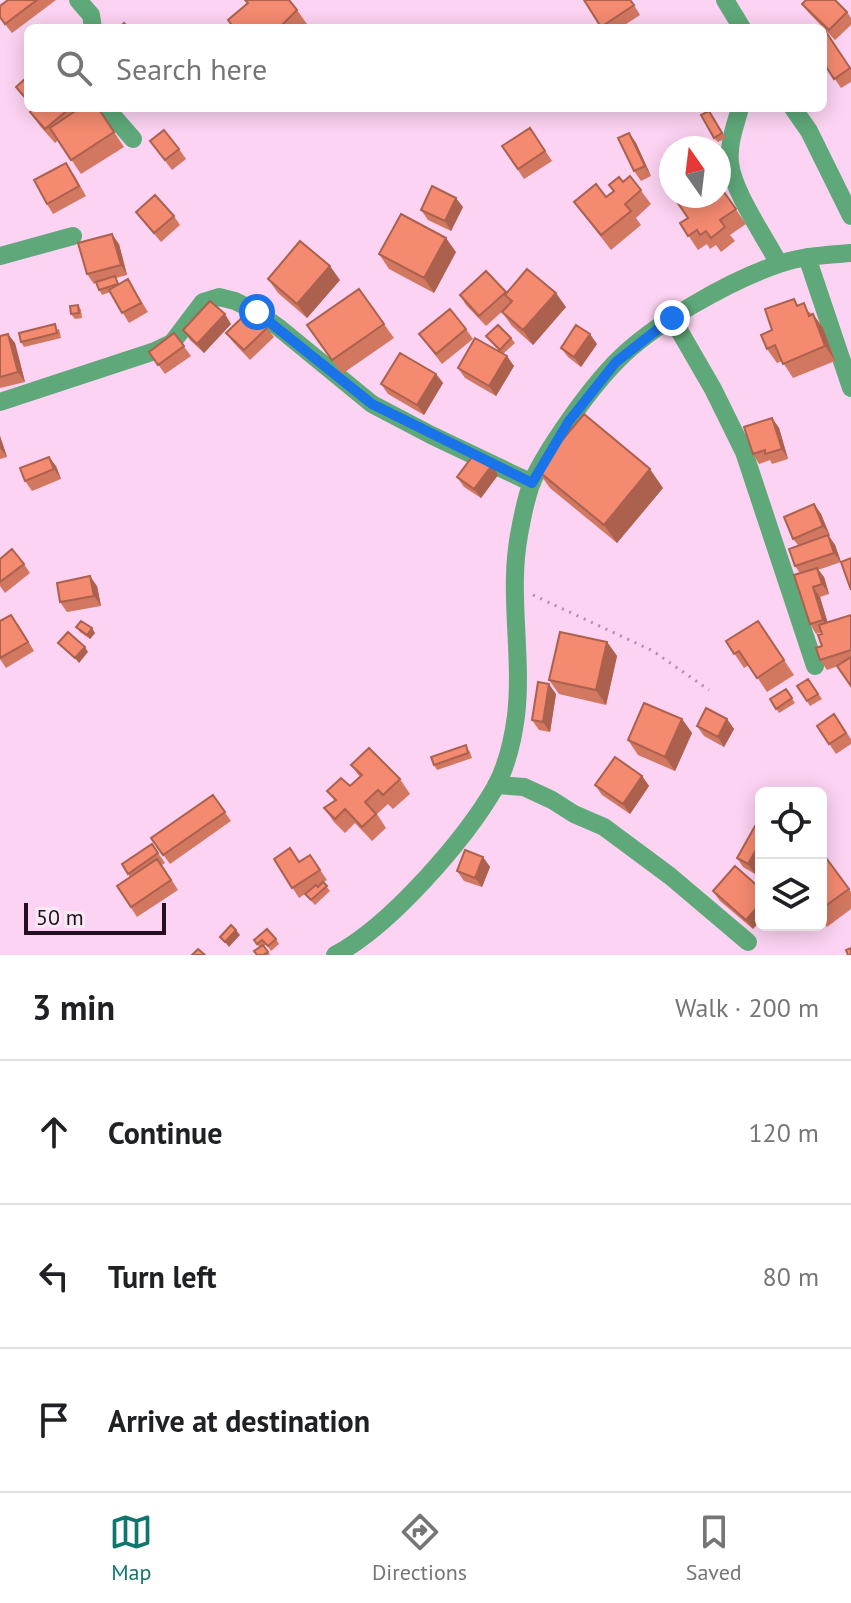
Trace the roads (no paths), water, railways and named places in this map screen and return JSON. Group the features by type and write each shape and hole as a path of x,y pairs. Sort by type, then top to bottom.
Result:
{"street":[{"path":"78,0 91,15 92,24"},
{"path":"725,0 740,24"},
{"path":"109,112 133,139"},
{"path":"739,112 731,139 730,161 734,180 779,264"},
{"path":"796,112 809,131 851,216"},
{"path":"0,256 73,236"},
{"path":"335,955 394,911 451,848 496,785 508,755 516,715 518,537 532,483 569,421 616,362 672,318 721,290 779,264 807,257 851,253"},
{"path":"807,257 851,388"},
{"path":"0,402 172,343 203,302 219,297 257,312 372,404 532,483"},
{"path":"672,318 713,389 744,452 815,666"},
{"path":"496,785 524,787 604,827 652,861 748,942"}]}
